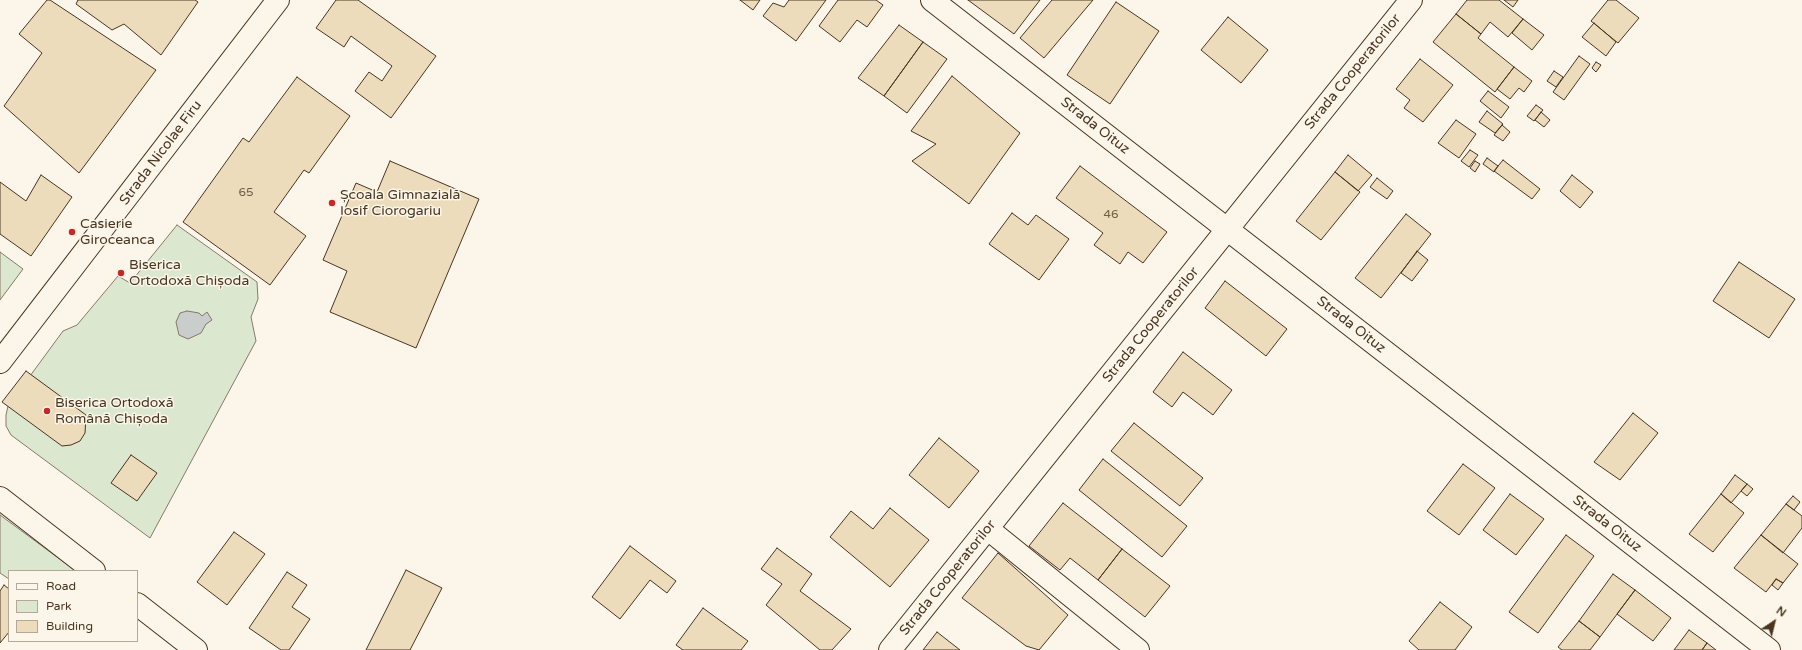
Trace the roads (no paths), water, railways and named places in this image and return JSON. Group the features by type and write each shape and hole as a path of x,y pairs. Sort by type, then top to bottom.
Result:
{"street":[{"name":"Strada Nicolae Firu","path":"0,362 278,0"},
{"name":"Strada Oituz","path":"932,0 1769,650"},
{"name":"Strada Cooperatorilor","path":"890,650 1411,0"},
{"path":"0,498 93,570"},
{"path":"988,529 1138,650"},
{"path":"138,605 196,650"}],"place":[{"name":"Școala Gimnazială Iosif Ciorogariu","path":"332,203"},
{"name":"Casierie Giroceanca","path":"72,232"},
{"name":"Biserica Ortodoxă Chișoda","path":"121,273"},
{"name":"Biserica Ortodoxă Română Chișoda","path":"47,411"}]}
